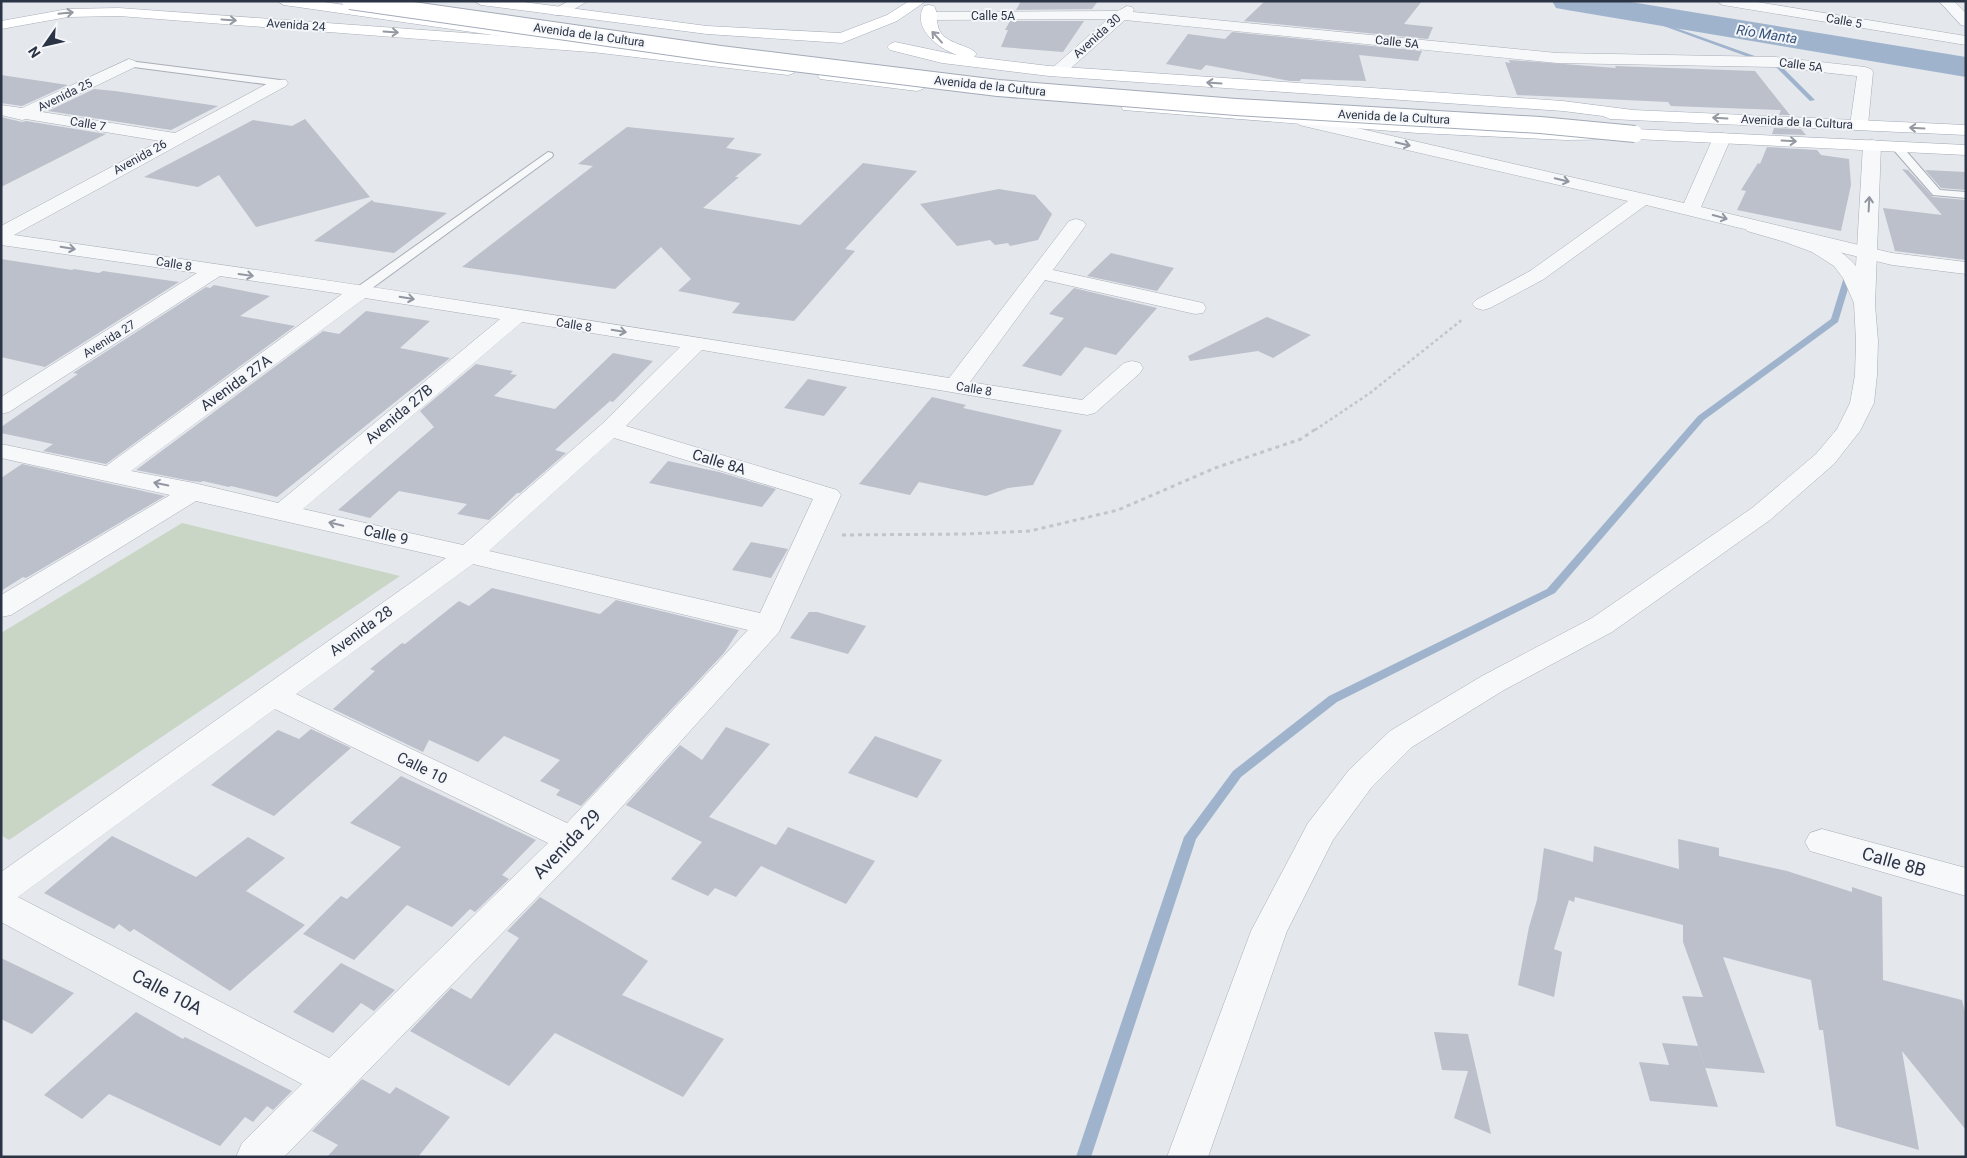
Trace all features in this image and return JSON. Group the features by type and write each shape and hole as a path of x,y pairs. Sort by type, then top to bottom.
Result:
{"main road":[{"name":"Avenida de la Cultura","path":"284,1 542,37 592,47 819,75 1044,98 1305,121 1566,135 1635,134 1966,150"},
{"name":"Avenida de la Cultura","path":"350,1 816,67 946,82 1088,96 1297,111 1577,126 1635,134"},
{"name":"Avenida de la Cultura","path":"418,1 948,70 1083,85 1222,96 1567,114 1629,114 1966,130"},
{"name":"Avenida de la Cultura","path":"481,1 707,30 777,36 876,40 898,36 942,58 1053,71 1296,90 1563,106 1629,114"},
{"path":"707,30 833,26 925,7"},
{"path":"925,7 898,36 901,58 897,64 888,70 859,76 819,75 800,68 794,62 794,56 810,44 842,38 925,7"},
{"path":"925,7 934,36 954,49 999,62 1053,71"},
{"name":"Avenida 24","path":"1,25 68,13 119,12 592,47"}],"street":[{"path":"560,12 581,1"},
{"name":"Avenida 30","path":"1053,71 1138,1"},
{"name":"Calle 5","path":"1723,1 1966,41"},
{"path":"1946,1 1966,22"},
{"name":"Calle 5A","path":"925,7 1120,15 1556,58 1745,60 1865,72 1859,125"},
{"name":"Avenida 25","path":"1,125 129,64"},
{"name":"Avenida 26","path":"1,234 175,138 280,83"},
{"name":"Calle 7","path":"1,110 175,138"},
{"path":"1305,121 1892,259 1966,268"},
{"path":"1690,210 1722,138"},
{"path":"1187,1157 1269,931 1320,832 1360,779 1401,739 1493,683 1602,625 1761,514 1825,460 1848,430 1862,403 1867,341 1864,305 1872,145"},
{"path":"1483,304 1537,275 1643,199"},
{"path":"955,386 1076,225"},
{"path":"1754,226 1799,240 1824,250 1840,260 1849,272 1864,305"},
{"name":"Calle 8","path":"1,239 360,291 698,343 1087,408 1132,368"},
{"name":"Avenida 27","path":"1,407 216,270"},
{"path":"1040,273 1195,308"},
{"name":"Avenida 27A","path":"111,474 360,291"},
{"name":"Avenida 27B","path":"283,512 516,316"},
{"name":"Avenida 28","path":"1,890 469,554 610,429 698,343"},
{"name":"Calle 8A","path":"610,429 828,495"},
{"name":"Calle 9","path":"1,451 194,491 469,554 769,626"},
{"path":"1,608 194,491"},
{"name":"Avenida 29","path":"256,1157 572,840 769,626 828,495"},
{"name":"Calle 10","path":"272,695 572,840"},
{"name":"Calle 8B","path":"1822,842 1966,882"},
{"name":"Calle 10A","path":"1,905 333,1080"}],"lane":[{"path":"129,64 280,83"},
{"path":"1896,146 1937,193 1966,195"},
{"path":"360,291 548,155"}],"path":[{"path":"809,535 966,534 1030,530 1118,510 1215,468 1301,439 1370,393 1483,304"}],"green space":[{"path":"182,523 400,576 9,840 1,835 1,633"}],"building":[{"path":"1021,1 1098,1 1092,9 1016,10"},
{"path":"1265,1 1422,1 1404,24 1433,27 1428,39 1244,21"},
{"path":"1010,21 1084,21 1063,52 1001,47 1008,30 1005,30"},
{"path":"1232,32 1422,51 1418,61 1359,55 1366,81 1301,79 1300,81 1290,81 1206,65 1201,70 1166,64 1188,34 1225,39"},
{"path":"1509,60 1616,68 1615,66 1755,71 1790,115 1779,115 1781,110 1671,106 1668,102 1517,95 1505,62 1510,63"},
{"path":"1,75 68,85 22,106 1,103"},
{"path":"94,89 218,106 171,130 48,111"},
{"path":"1,117 22,122 26,121 106,134 1,187"},
{"path":"305,119 370,197 256,227 219,175 198,187 144,177 253,120 292,126"},
{"path":"627,127 735,138 726,148 762,154 703,208 800,225 863,163 917,171 845,249 855,251 794,321 732,313 740,303 678,291 691,279 661,247 615,289 462,267 593,166 578,164"},
{"path":"1774,128 1801,129 1806,135 1772,134"},
{"path":"1767,147 1817,150 1821,155 1849,159 1851,185 1841,231 1737,210 1746,191 1741,190 1758,163 1760,164"},
{"path":"1902,169 1908,170 1933,197 1966,200 1966,260 1895,251 1883,208 1942,215"},
{"path":"1925,170 1966,172 1966,190 1941,188"},
{"path":"999,189 1035,195 1052,214 1038,240 1010,246 1008,243 995,245 990,240 957,246 920,204"},
{"path":"372,200 374,202 447,213 394,253 314,241"},
{"path":"1111,253 1174,268 1157,291 1087,276"},
{"path":"1,259 72,270 99,273 103,271 179,282 45,367 1,357"},
{"path":"214,285 270,296 240,316 295,326 106,464 43,451 53,444 1,433 1,427 78,374 73,373 206,287 210,288"},
{"path":"1074,288 1157,308 1116,355 1085,347 1061,376 1022,366 1064,318 1049,314"},
{"path":"366,311 430,321 400,348 450,358 277,497 231,486 191,481 136,470 323,331 339,334"},
{"path":"1267,317 1311,335 1273,358 1258,351 1190,361 1188,356"},
{"path":"613,353 653,361 613,402 610,401 555,450 566,453 520,493 517,493 489,520 457,514 467,504 399,491 370,518 338,510 434,427 420,411 476,364 513,371 510,374 517,375 494,396 555,409"},
{"path":"808,379 847,387 824,416 784,408"},
{"path":"932,397 966,405 963,408 1062,430 1033,485 1008,488 986,496 919,482 910,495 859,484"},
{"path":"668,461 719,472 776,489 762,507 649,483"},
{"path":"22,464 165,496 1,591 1,478"},
{"path":"751,542 788,549 771,578 732,570"},
{"path":"492,588 600,614 616,600 739,630 724,653 581,806 556,795 560,790 540,781 560,760 504,736 478,762 429,740 423,752 333,709 375,671 370,669 402,643 405,644 459,601 469,606"},
{"path":"809,612 817,612 866,626 848,654 790,638"},
{"path":"726,727 770,744 709,817 776,845 788,827 875,861 846,904 761,866 736,897 715,888 708,896 671,879 702,842 626,805 680,745 702,760"},
{"path":"311,729 351,748 274,816 211,785 278,730 299,739"},
{"path":"875,736 942,760 917,798 848,773"},
{"path":"401,776 536,840 502,875 509,879 475,912 470,909 452,927 407,905 354,960 303,934 341,896 347,899 401,847 350,823"},
{"path":"112,836 196,877 248,837 285,858 246,891 305,925 230,991 134,929 130,932 119,924 114,929 44,893"},
{"path":"1678,839 1719,848 1719,856 1787,871 1852,892 1852,887 1882,897 1883,980 1962,1000 1966,1016 1966,1130 1902,1051 1919,1150 1836,1126 1823,1030 1819,1030 1811,980 1723,957 1765,1073 1705,1068 1682,996 1703,997 1683,942 1683,925 1575,897 1574,902 1569,900 1554,949 1562,952 1554,997 1518,985 1529,927 1537,900 1544,848 1593,862 1594,846 1679,869"},
{"path":"540,897 648,961 622,995 724,1039 683,1097 555,1033 509,1086 410,1031 451,988 471,999 519,938 507,931"},
{"path":"1,958 74,993 32,1034 1,1019"},
{"path":"341,963 395,990 374,1011 361,1003 333,1033 293,1012"},
{"path":"136,1012 183,1039 185,1037 292,1091 273,1110 267,1106 253,1122 245,1117 220,1146 109,1094 82,1119 44,1095"},
{"path":"1434,1032 1468,1034 1491,1134 1454,1118 1468,1071 1442,1070"},
{"path":"1662,1043 1698,1046 1718,1107 1650,1101 1639,1062 1669,1065"},
{"path":"362,1079 390,1094 396,1087 450,1117 418,1157 327,1157 338,1145 312,1131"}],"waterway":[{"name":"Río Manta","path":"1567,1 1966,67"},
{"path":"1630,12 1778,66 1812,100"},
{"path":"1083,1157 1190,837 1237,774 1333,699 1551,591 1701,418 1835,320 1847,279"}]}
